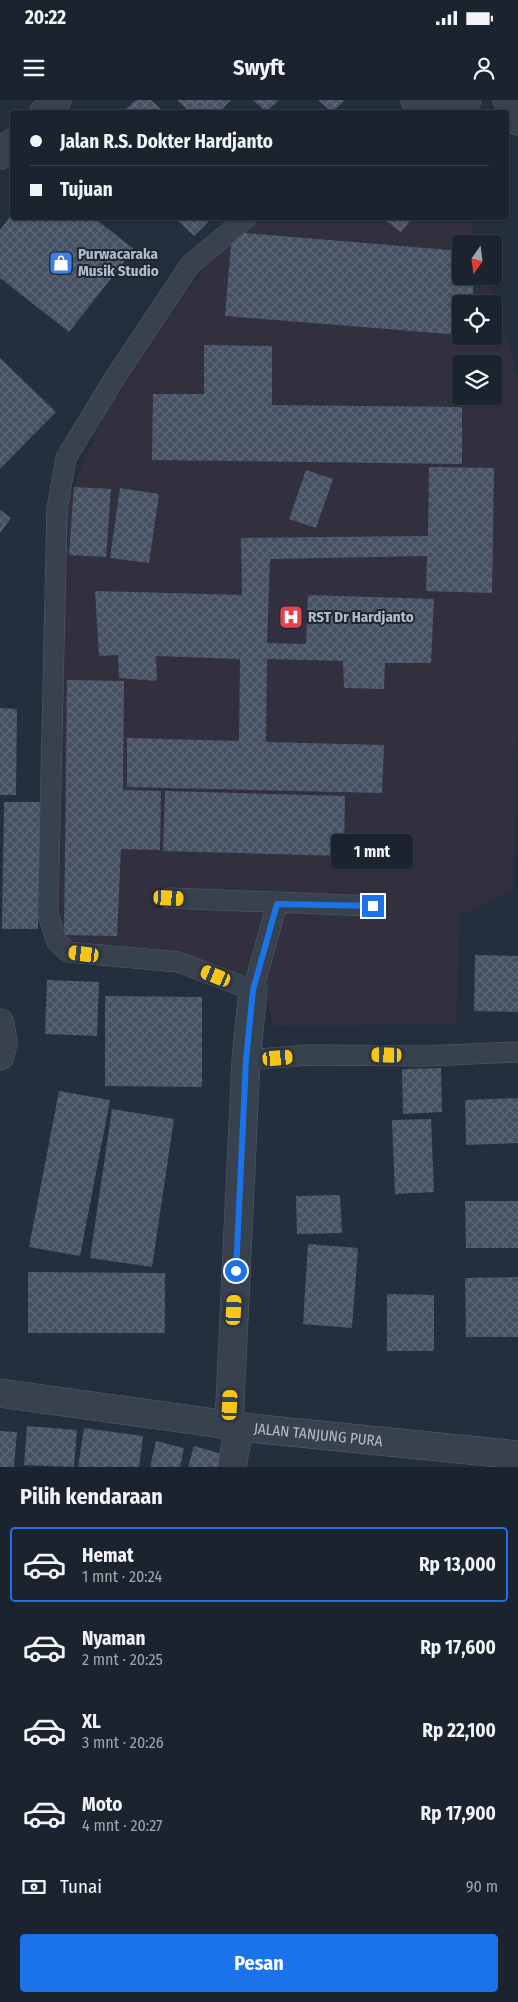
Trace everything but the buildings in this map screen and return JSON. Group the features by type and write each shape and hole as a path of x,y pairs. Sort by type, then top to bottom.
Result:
{"street":[{"path":"46,110 57,100"},
{"path":"415,100 425,110"},
{"path":"434,110 467,100"},
{"path":"507,100 511,102 518,121"},
{"path":"0,155 10,145"},
{"path":"232,1467 246,1060 253,990"},
{"path":"0,1023 3,1043 0,1056"},
{"name":"JALAN TANJUNG PURA","path":"0,1392 234,1425 518,1455"}],"lane":[{"path":"244,220 190,265 114,379 66,458 57,509 48,914 57,942 68,952 178,962 253,990 277,904"},
{"path":"169,898 277,904 373,906"},
{"path":"246,1060 310,1055 426,1056 518,1052"}],"shaded area":[{"name":"RST Dr Hardjanto","path":"246,220 470,220 474,235 452,235 452,285 490,285 493,295 452,295 452,345 502,345 502,324 518,375 518,726 513,891 460,915 456,1024 274,1026 264,983 240,972 143,948 60,939 65,507 114,392 230,233"}],"place":[{"name":"Purwacaraka Musik Studio","path":"61,263"},
{"name":"RST Dr Hardjanto","path":"291,617"}],"route":[{"path":"236,1271 246,1060 253,990 277,904 373,906"}]}
